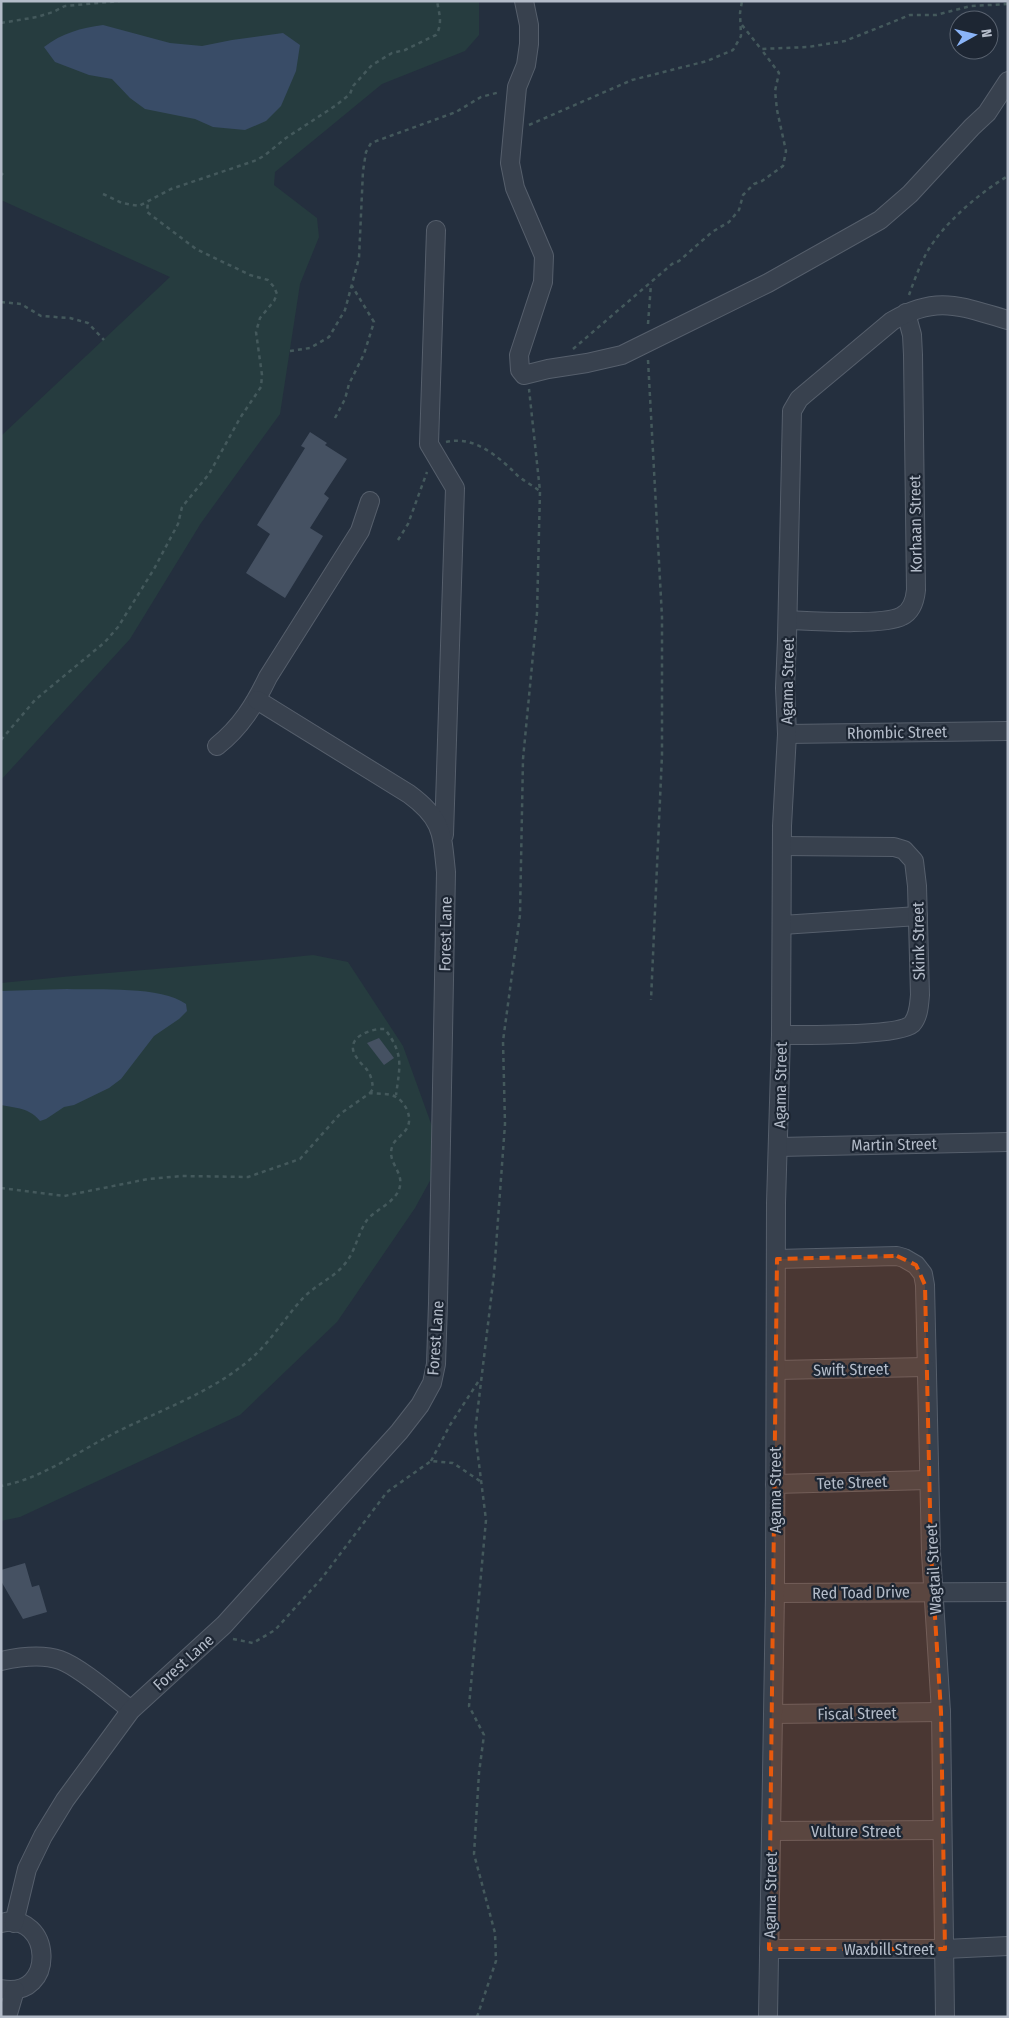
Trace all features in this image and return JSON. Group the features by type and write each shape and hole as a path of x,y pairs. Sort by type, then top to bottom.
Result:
{"street":[{"path":"524,1 530,25 529,44 526,65 517,87 512,132 511,172 544,256 543,282 519,355 520,370 522,374 528,375 548,368 608,359 647,344 804,264 880,220 910,194 987,113 1008,81"},
{"path":"436,230 429,444 455,488 444,845"},
{"name":"Agama Street","path":"768,2017 775,1593 776,1203 779,1147 782,846 787,734 785,688 792,411 799,399 892,321 906,313 928,306 949,304 1008,320"},
{"name":"Korhaan Street","path":"788,620 867,622 900,618 905,614 915,598 913,355 912,335 906,313"},
{"path":"216,746 240,725 257,700 268,677 360,531 370,501"},
{"name":"Forest Lane","path":"8,1923 27,1869 43,1836 65,1800 131,1710 214,1636 399,1432 424,1400 434,1375 438,1303 446,872 442,833 436,820 418,800 257,700"},
{"name":"Rhombic Street","path":"787,734 1008,731"},
{"name":"Skink Street","path":"781,1035 885,1032 905,1028 912,1024 918,1012 920,1001 916,869 914,861 904,850 884,846 782,846"},
{"path":"782,925 918,916"},
{"name":"Martin Street","path":"779,1147 1008,1142"},
{"name":"Wagtail Street","path":"777,1259 897,1256 916,1265 923,1274 925,1285 928,1480 941,1712 945,2017"},
{"name":"Swift Street","path":"777,1370 925,1367"},
{"name":"Tete Street","path":"775,1484 928,1480"},
{"name":"Red Toad Drive","path":"775,1593 1008,1592"},
{"path":"1,1661 34,1657 60,1660 72,1666 131,1710"},
{"name":"Fiscal Street","path":"773,1714 941,1712"},
{"name":"Vulture Street","path":"771,1831 942,1830"},
{"path":"7,2017 8,1990 29,1984 36,1977 41,1967 43,1956 36,1936 28,1928 8,1923"},
{"name":"Waxbill Street","path":"769,1949 944,1949 1008,1946"}],"path":[{"path":"1,23 37,17 65,6 120,1"},
{"path":"103,194 122,203 139,206 171,189 237,168 265,155 276,145 312,120 322,116 350,94 353,86 372,65 392,53 405,50 436,35 439,30 440,19 437,1"},
{"path":"512,132 632,80 707,61 733,50 741,36 742,1"},
{"path":"761,49 808,47 845,41 910,16 936,15 971,6 1008,4"},
{"path":"571,352 607,318 651,284 672,264 679,261 712,232 729,222 738,210 742,194 783,166 786,151 776,110 774,91 779,73 741,24"},
{"path":"290,351 310,348 329,337 345,310 359,258 363,171 366,152 371,143 456,112 481,97 517,87"},
{"path":"906,313 914,281 927,252 946,226 990,186 1008,176"},
{"path":"1,740 35,700 105,642 118,627 154,569 178,524 182,507 210,474 240,418 261,387 262,376 256,332 260,318 274,301 277,294 274,287 268,280 250,275 196,249 147,212 148,202"},
{"path":"651,284 647,344 662,616 662,755 652,1000"},
{"path":"335,418 346,399 349,384 364,354 374,322 352,286"},
{"path":"1,302 21,304 41,316 70,318 88,323 104,340"},
{"path":"477,2017 496,1961 495,1933 474,1854 484,1735 469,1706 480,1568 486,1520 474,1432 494,1274 504,1124 503,1042 520,916 523,759 537,612 540,491 528,375"},
{"path":"1,1188 64,1196 148,1179 182,1176 248,1178 300,1159 340,1114 373,1089 370,1072 354,1053 354,1046 356,1040 364,1033 377,1028 385,1030 397,1049 400,1063 396,1096"},
{"path":"1,1486 24,1480 44,1471 114,1434 165,1410 231,1373 256,1354 305,1296 336,1275 349,1259 366,1222 375,1211 384,1207 400,1186 400,1175 390,1159 392,1145 408,1126 408,1114 405,1104 396,1096 370,1093"},
{"path":"214,1636 253,1643 275,1630 322,1578 387,1492 431,1461 450,1425 481,1378"},
{"path":"431,1461 453,1463 480,1481"}],"highlighted area":[{"path":"897,1256 916,1265 925,1285 931,1553 941,1712 945,1949 769,1949 777,1259"}],"green space":[{"path":"1,1 479,1 479,35 465,51 382,84 275,172 274,185 317,218 319,237 300,284 280,414 201,523 130,639 1,780 1,436 170,277 1,200"},
{"path":"313,955 348,962 403,1046 433,1129 432,1177 415,1208 337,1322 240,1415 20,1517 1,1521 1,983"}],"water":[{"path":"103,25 170,43 202,46 283,33 300,45 296,71 281,106 266,121 245,130 213,127 195,119 145,109 130,98 112,79 89,75 55,62 44,47 72,32"},
{"path":"129,990 162,994 186,1004 187,1011 179,1019 154,1036 121,1079 109,1088 74,1105 64,1107 40,1121 32,1113 1,1105 1,991"}],"building":[{"path":"310,432 327,443 325,445 347,459 324,494 329,498 310,528 323,536 285,598 246,573 270,534 257,525 305,448 301,446"},
{"path":"379,1038 394,1058 384,1065 367,1043"},
{"path":"25,1563 32,1587 39,1585 47,1612 23,1619 1,1581 1,1570"}]}
